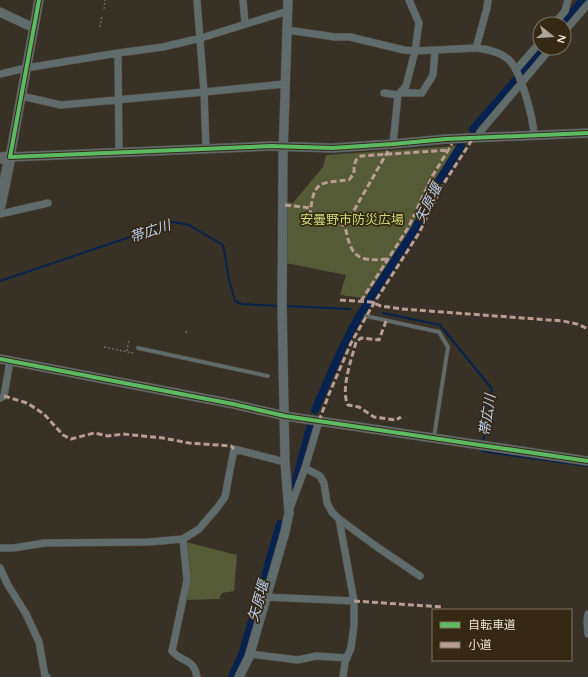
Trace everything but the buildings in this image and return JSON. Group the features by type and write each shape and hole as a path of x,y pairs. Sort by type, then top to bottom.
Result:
{"main road":[{"path":"0,206 5,158"}],"street":[{"path":"37,0 34,28 21,96 5,158 271,146 332,148 478,137 588,133"},
{"path":"197,0 201,38 206,148"},
{"path":"243,0 245,24"},
{"path":"288,0 283,146 282,305 285,462 289,513"},
{"path":"393,144 399,94 406,86 415,51 419,23 409,0"},
{"path":"476,48 488,8 488,0"},
{"path":"561,16 565,11 568,0"},
{"path":"572,23 588,4"},
{"path":"0,74 26,68 163,47 201,38 288,11"},
{"path":"0,12 34,28"},
{"path":"287,30 335,37 350,37 404,50 435,51 476,48 501,54 511,61 516,70 528,104 534,135"},
{"path":"384,93 422,93 433,75 435,51"},
{"path":"516,70 532,51"},
{"path":"118,53 119,153"},
{"path":"478,137 480,132 544,56"},
{"path":"21,96 61,105 285,84"},
{"path":"0,214 48,203"},
{"path":"0,359 228,403 285,416 588,461"},
{"path":"0,398 4,396 10,361"},
{"path":"239,677 250,654 265,597 285,532 289,513 305,468 319,421"},
{"path":"0,548 13,548 45,543 149,542 183,540 199,529 225,497 234,449 285,462"},
{"path":"305,468 320,476 324,483 327,503 332,512 377,547 420,576"},
{"path":"339,518 354,601 354,625 351,648 347,658 344,677"},
{"path":"183,540 187,580 172,651 176,656 188,660 196,668 197,677"},
{"path":"0,568 40,642 45,676 47,677"},
{"path":"265,597 354,601"},
{"path":"588,619 588,634"},
{"path":"250,654 298,660 316,656 347,658"}],"lane":[{"path":"366,316 439,332 448,347 434,438"},
{"path":"138,348 268,376"}],"path":[{"path":"104,9 105,0"},
{"path":"100,27 102,16"},
{"path":"186,334 187,330"},
{"path":"127,352 129,339"},
{"path":"104,347 133,353"}],"green space":[{"name":"安曇野市防災広場","path":"456,146 437,176 410,230 365,298 340,295 346,275 286,263 286,202 293,203 323,167 326,155"},
{"path":"186,542 237,555 234,591 222,593 219,599 186,600"}],"waterway":[{"name":"矢原堰","path":"570,16 583,0"},
{"name":"矢原堰","path":"520,75 536,56"},
{"name":"矢原堰","path":"473,129 517,79"},
{"name":"矢原堰","path":"369,300 415,229 439,181 461,146"},
{"name":"帯広川","path":"0,281 174,222 189,225 223,245 229,279 235,301 241,304 279,306"},
{"name":"矢原堰","path":"315,410 345,343 367,304"},
{"name":"帯広川","path":"286,306 350,309"},
{"name":"帯広川","path":"383,313 440,325 492,389 483,443"},
{"name":"矢原堰","path":"294,487 310,428"},
{"name":"帯広川","path":"483,447 482,451 487,452 588,466"},
{"name":"矢原堰","path":"232,677 242,655 280,524"}],"marked path":[{"path":"319,421 351,343 374,303 419,233 442,186 472,138"},
{"path":"361,301 408,228 433,175 452,144"},
{"path":"345,226 328,217 310,215 313,196 319,186 324,183 349,180 354,173 356,160 361,156 449,150"},
{"path":"387,259 368,259 357,255 350,244 345,226 388,151"},
{"path":"285,205 311,208"},
{"path":"340,300 371,302 381,306 402,309 563,321 577,324 588,329"},
{"path":"386,321 379,340 361,338 356,342 346,383 346,399 348,405 359,407 374,417 396,420 401,417"},
{"path":"4,396 27,403 44,414 63,435 71,439 94,433 108,436 123,434 163,438 189,443 231,446 234,449"},
{"path":"354,601 443,607"}],"cycle path":[{"path":"39,0 10,157 271,146 332,148 446,139 588,133"},
{"path":"0,359 233,404 285,416 588,461"}]}
